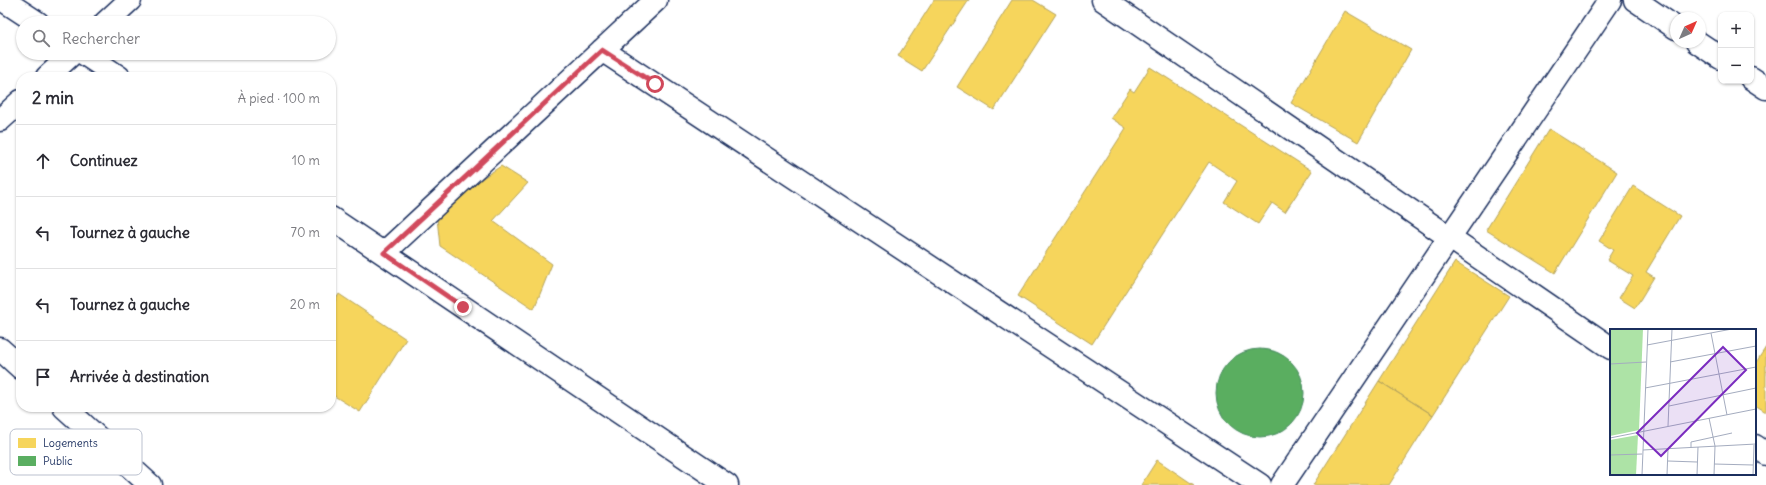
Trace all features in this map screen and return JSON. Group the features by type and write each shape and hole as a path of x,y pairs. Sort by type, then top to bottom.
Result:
{"street":[{"path":"3,0 27,16"},
{"path":"113,16 130,0"},
{"path":"384,253 656,0"},
{"path":"1103,0 1610,347"},
{"path":"1282,485 1610,0"},
{"path":"1635,0 1670,24"},
{"path":"1706,48 1718,56"},
{"path":"602,50 1260,485"},
{"path":"52,72 65,60"},
{"path":"93,60 111,72"},
{"path":"1754,80 1766,88"},
{"path":"0,120 16,105"},
{"path":"336,221 727,485"},
{"path":"0,349 16,363"},
{"path":"70,412 88,429"},
{"path":"1756,447 1766,454"},
{"path":"139,475 150,485"}],"building: Logements":[{"path":"934,0 969,0 922,71 898,56"},
{"path":"1012,0 1033,0 1056,14 994,110 957,87"},
{"path":"1345,11 1411,50 1358,142 1291,103"},
{"path":"1150,67 1312,171 1285,212 1272,203 1258,224 1224,202 1237,181 1209,162 1092,344 1018,296 1126,128 1111,118 1130,89 1134,92"},
{"path":"1549,129 1617,172 1555,273 1486,230"},
{"path":"501,166 528,183 493,221 552,264 534,309 440,246 436,209"},
{"path":"1633,186 1680,216 1646,272 1654,277 1635,308 1619,298 1633,276 1607,260 1613,250 1599,241"},
{"path":"1455,262 1509,296 1433,415 1379,381"},
{"path":"339,294 406,339 360,412 336,397 336,299"},
{"path":"1766,347 1766,412 1756,406 1756,362"},
{"path":"1379,381 1433,415 1389,485 1313,485"},
{"path":"1157,460 1194,485 1141,485"}],"building: Public":[{"path":"1260,349 1277,353 1291,362 1300,376 1304,393 1300,410 1291,424 1277,433 1260,437 1243,433 1229,424 1220,410 1216,393 1220,376 1229,362 1243,353"}],"route":[{"path":"463,307 384,253 602,50 655,84"}]}
